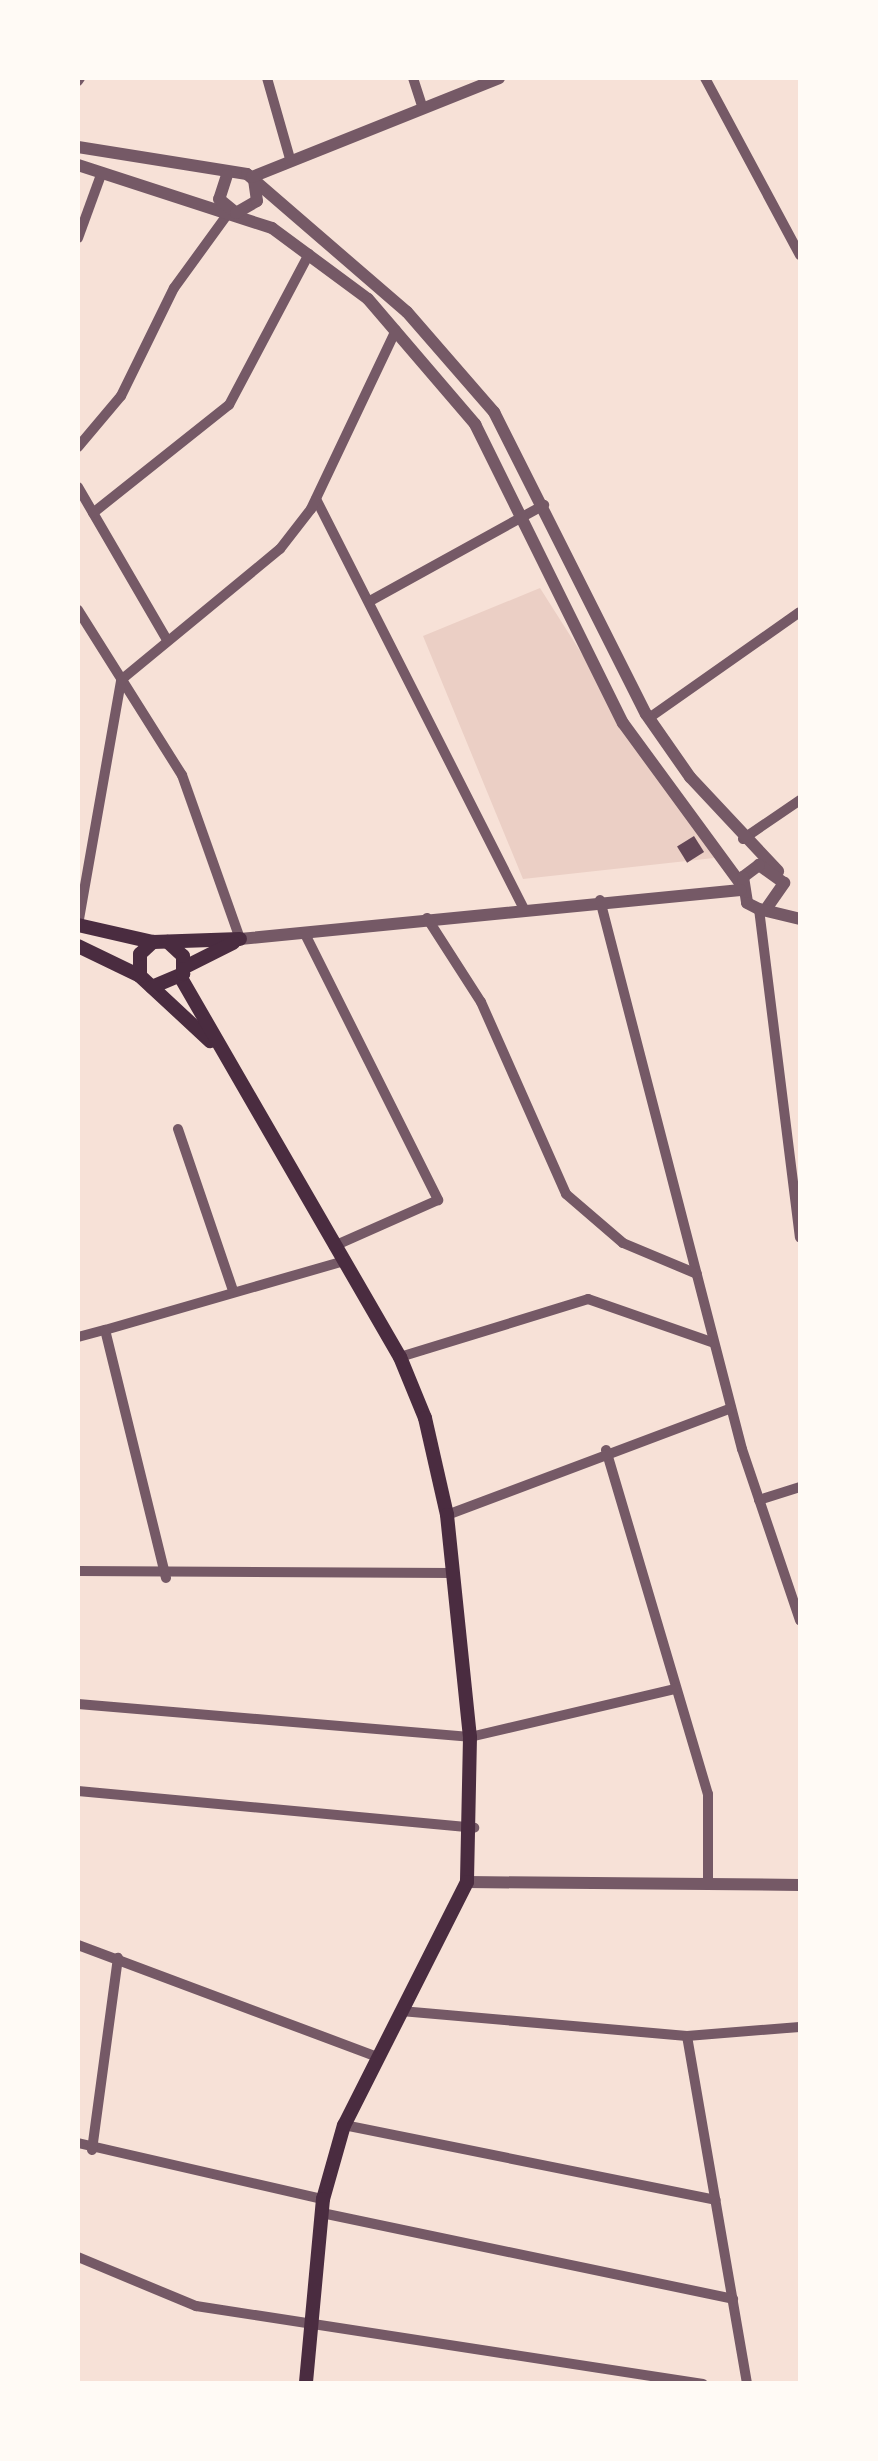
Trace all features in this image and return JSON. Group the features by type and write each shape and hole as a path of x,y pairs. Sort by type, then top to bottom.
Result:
{"main road":[{"path":"78,926 160,942 240,939"},
{"path":"152,987 240,939"},
{"path":"160,942 183,972 214,1044 400,1356 447,1515 470,1737 474,1828 467,1882 344,2125 322,2206 306,2384"},
{"path":"140,976 138,958 160,942"},
{"path":"78,946 140,976 214,1044"}],"street":[{"path":"267,78 291,162"},
{"path":"414,78 423,108"},
{"path":"78,147 252,177 499,78"},
{"path":"706,78 800,256"},
{"path":"78,165 230,211 308,254 396,330 475,424 623,723 741,887 763,909 800,919"},
{"path":"78,238 102,172"},
{"path":"227,175 218,194 230,211"},
{"path":"78,447 121,396 174,288 230,211 257,201 252,177"},
{"path":"252,177 407,312 494,412 649,718 743,838 780,874 800,887"},
{"path":"93,514 228,405 308,254"},
{"path":"78,926 121,680 280,549 316,499 407,312"},
{"path":"78,487 167,640"},
{"path":"316,499 370,601 451,778 524,907"},
{"path":"370,601 544,505"},
{"path":"78,610 182,775 240,939 741,887"},
{"path":"649,718 800,612"},
{"path":"743,838 800,800"},
{"path":"741,887 752,867 780,874"},
{"path":"763,909 782,897 780,874"},
{"path":"600,899 731,1408 800,1620"},
{"path":"763,909 800,1237"},
{"path":"427,918 481,1002 566,1194 623,1243 696,1274"},
{"path":"304,932 438,1200 334,1246"},
{"path":"178,1129 233,1290"},
{"path":"78,1337 233,1290 344,1262"},
{"path":"400,1356 588,1299 714,1343"},
{"path":"104,1330 166,1578"},
{"path":"447,1515 606,1450 731,1408"},
{"path":"606,1450 708,1794 708,1885"},
{"path":"759,1500 800,1487"},
{"path":"78,1571 166,1578 453,1573"},
{"path":"78,1704 241,1723 470,1737 676,1689"},
{"path":"78,1791 474,1828"},
{"path":"467,1882 800,1884"},
{"path":"78,1945 378,2057"},
{"path":"92,2150 118,1958"},
{"path":"401,2011 687,2036 800,2027"},
{"path":"687,2036 747,2384"},
{"path":"344,2125 715,2200"},
{"path":"78,2143 92,2150 322,2206 732,2298"},
{"path":"78,2258 196,2306 314,2320 703,2384"}],"shaded area":[{"path":"540,588 714,858 523,879 423,636"}],"building":[{"path":"694,836 704,852 687,863 677,847"}]}
